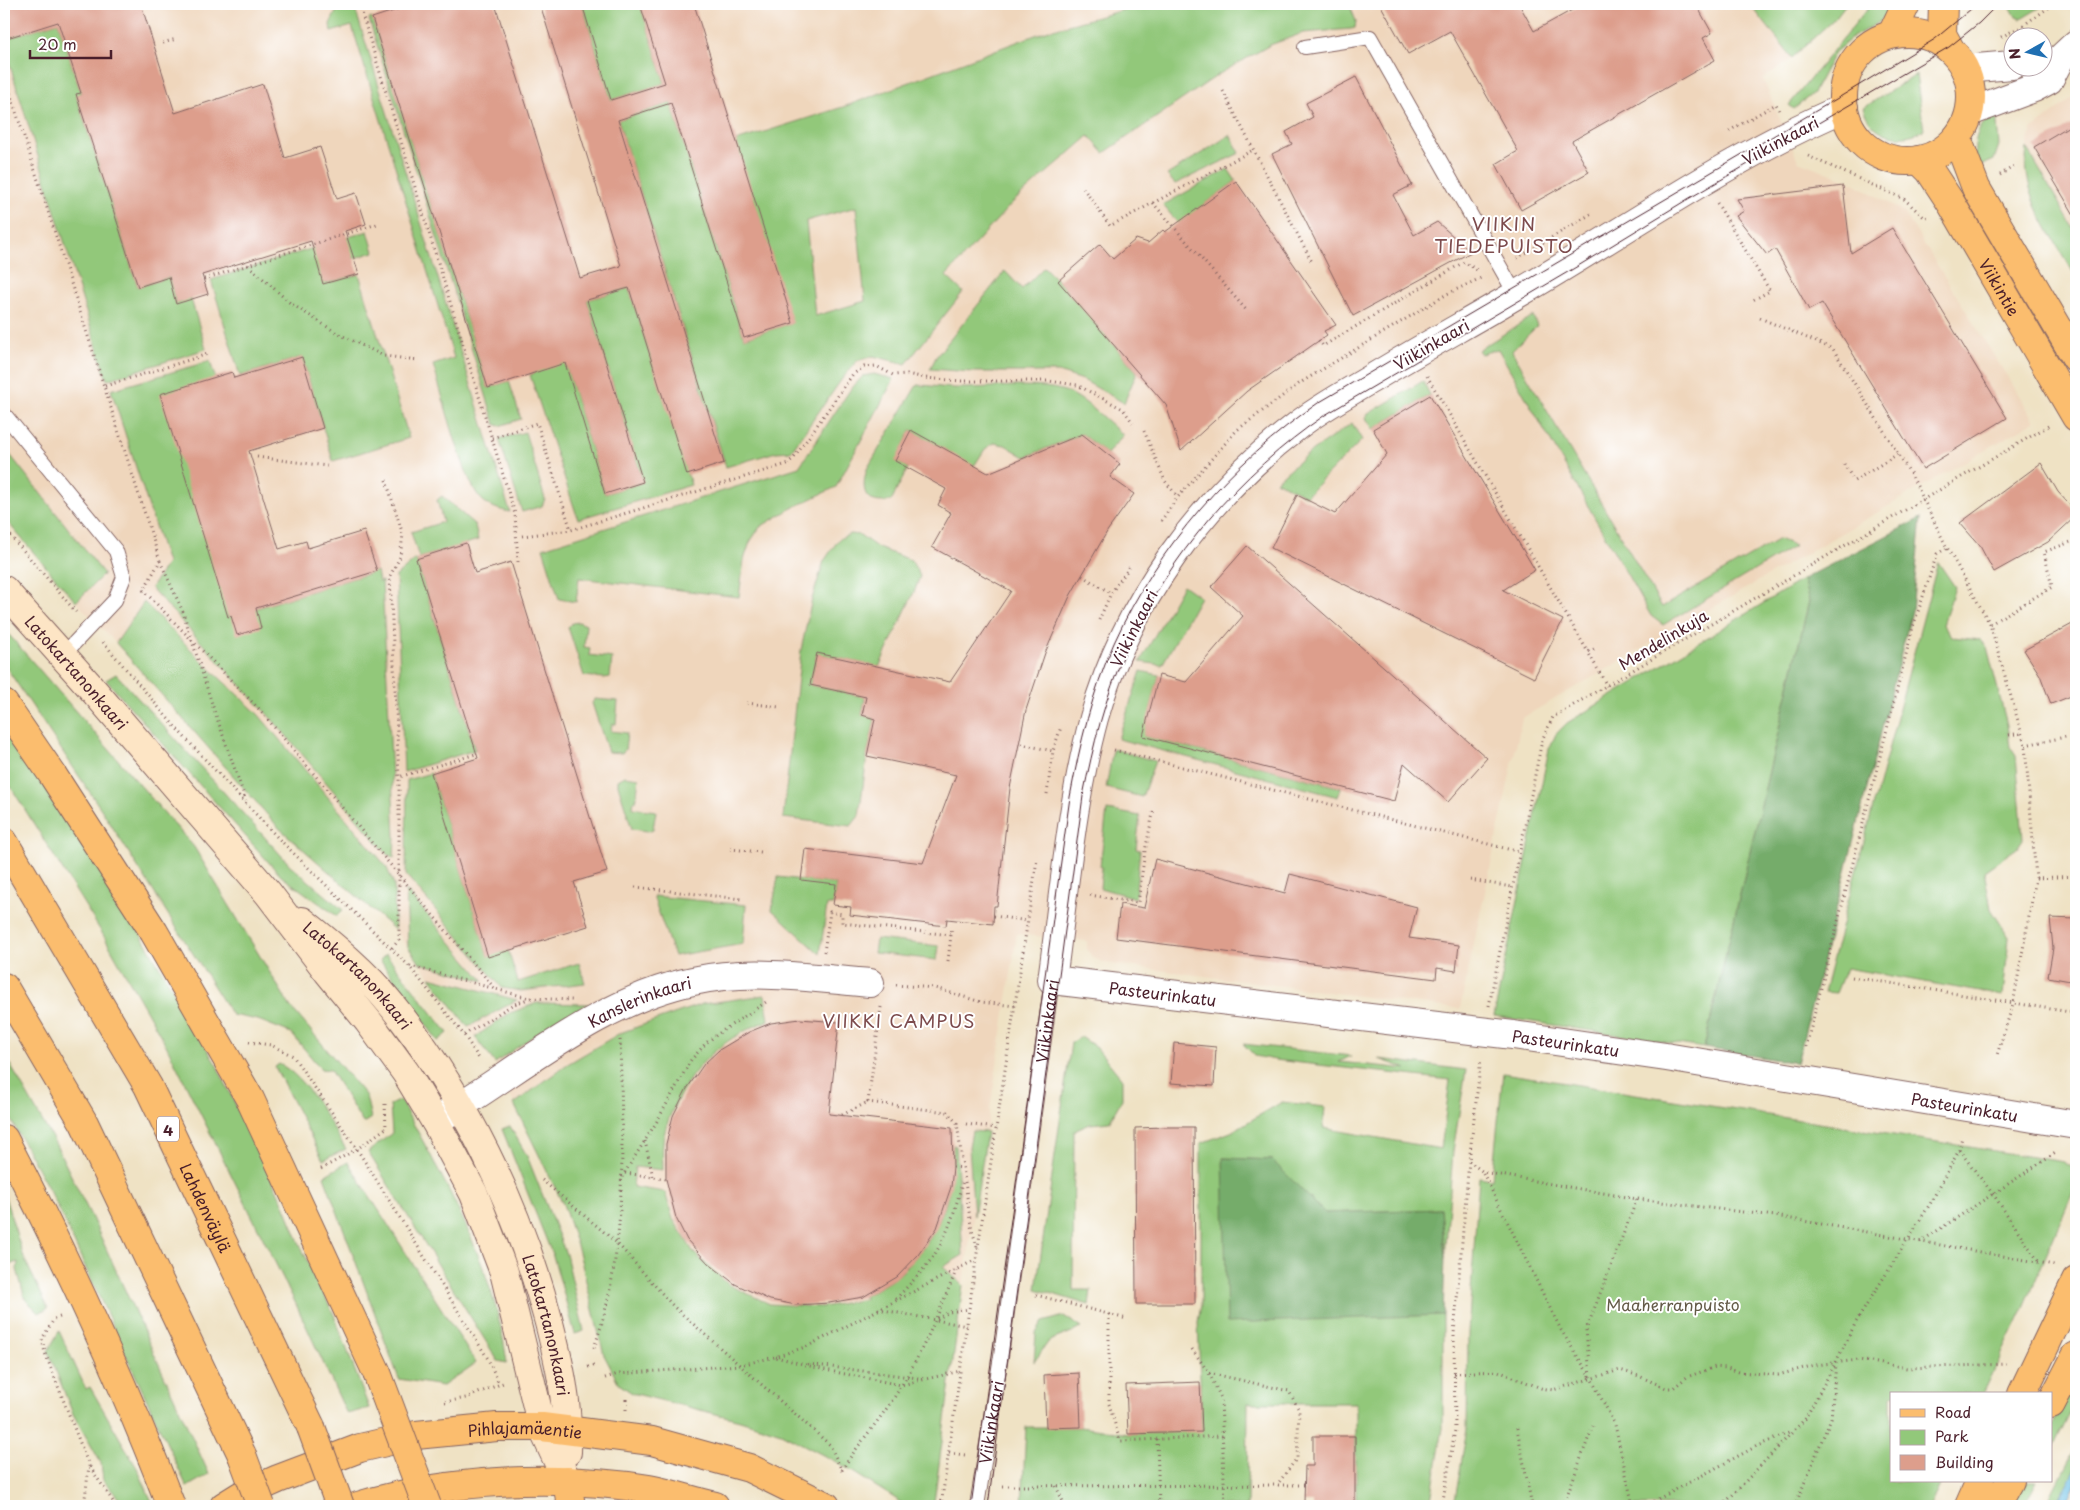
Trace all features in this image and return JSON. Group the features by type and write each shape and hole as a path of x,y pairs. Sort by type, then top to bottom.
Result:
{"main road":[{"path":"1892,34 1906,4"},
{"path":"1943,4 1942,34 1965,69 1972,90 1970,112 1965,126 1957,138 1940,152 1919,160 1900,161 1881,156 1864,145 1852,130 1844,108 1844,84 1850,67 1861,52 1875,41 1892,34 1906,32 1921,34 1949,47"},
{"name":"Viikintie","path":"1957,138 1976,188 2076,358"},
{"name":"Viikintie","path":"1919,160 1930,171 1951,203 2076,417"},
{"path":"4,704 52,774 154,932 250,1099 377,1373 427,1506"},
{"name":"Lahdenväylä","path":"4,842 148,1086 311,1427 340,1506"},
{"path":"4,987 84,1123 242,1455 261,1506"},
{"path":"4,1139 46,1220 109,1358 171,1506"},
{"path":"2023,1392 2076,1281"},
{"path":"2052,1402 2076,1356"},
{"name":"Pihlajamäentie","path":"224,1506 240,1496 278,1478 360,1448 416,1435 497,1427 555,1428 652,1441 740,1466 826,1506"},
{"path":"358,1506 437,1489 505,1481 569,1494 649,1490 715,1506"},
{"path":"1969,1506 1980,1482"},
{"path":"1996,1506 2009,1482"}],"street":[{"path":"1970,112 2034,88 2049,80 2059,55"},
{"path":"1965,69 2002,66"},
{"name":"Viikinkaari","path":"1052,980 1077,795 1095,716 1124,638 1166,565 1214,502 1244,470 1296,426 1320,409 1449,332 1516,295 1761,148 1804,125 1844,108"},
{"name":"Latokartanonkaari","path":"4,590 63,655 268,893 406,1073 436,1121 474,1194 504,1272 555,1428 569,1494"},
{"name":"Latokartanonkaari","path":"268,893 343,954 390,1002 460,1106 505,1194 535,1270 562,1371 555,1428"},
{"name":"Kanslerinkaari","path":"436,1121 588,1022 665,988 694,980 747,975 820,978 877,984"},
{"name":"Pasteurinkatu","path":"1052,980 1513,1035 1666,1057 2076,1125"}],"lane":[{"path":"1305,47 1370,37 1516,295"},
{"path":"4,414 116,551 124,577 115,600 63,655"},
{"name":"Viikinkaari","path":"978,1506 1001,1356 1052,980"}],"path":[{"path":"361,4 363,17 515,514 518,563"},
{"path":"2001,37 2022,26 2054,4"},
{"path":"163,43 176,39"},
{"path":"4,74 160,561 184,612 212,704 247,804"},
{"path":"1223,91 1313,264"},
{"path":"1083,188 1110,226 1253,150"},
{"path":"1800,152 1904,200 1925,218"},
{"path":"1715,198 1770,291 1751,301"},
{"path":"1153,203 1247,311"},
{"path":"204,278 377,224"},
{"path":"1319,340 1323,346 1464,262 1486,276"},
{"path":"248,265 290,303 337,333 384,356 418,360"},
{"path":"1760,318 1833,349 1912,476 1922,500 1990,624 2025,745 2036,878 2013,1004 1997,1055"},
{"path":"105,386 208,354"},
{"path":"522,536 571,530 787,464 794,458 853,374 864,367 876,366 893,375 908,374 925,378 962,381 1049,381 1078,385 1122,409 1133,423"},
{"path":"1426,373 1607,686"},
{"path":"492,438 538,423 571,530"},
{"name":"Mendelinkuja","path":"1488,1016 1542,740 1553,717 2048,426"},
{"path":"1144,431 1165,481 1178,497"},
{"path":"1844,464 1854,481 1898,454"},
{"path":"256,457 327,466"},
{"path":"386,480 403,534 400,557 390,576 399,776 400,876 399,940 392,948"},
{"path":"4,528 76,613"},
{"path":"1990,624 2052,587 2044,552 2076,540"},
{"path":"1806,1047 1913,627 1937,554 1948,548"},
{"path":"138,598 160,561"},
{"path":"1082,576 1111,593"},
{"path":"143,590 259,709 496,990"},
{"path":"110,636 105,644 177,729 278,838 409,966 476,1053"},
{"path":"1588,652 1594,649"},
{"path":"747,704 779,707"},
{"path":"2009,735 2022,733"},
{"path":"2025,745 2076,734"},
{"path":"1021,744 1053,752"},
{"path":"1106,748 1520,852"},
{"path":"399,776 476,754"},
{"path":"1084,894 1138,903 1145,851 1154,809"},
{"path":"730,849 761,852"},
{"path":"2036,878 2076,876"},
{"path":"1470,880 1512,887"},
{"path":"635,887 741,899"},
{"path":"820,978 830,912 842,914 842,923 951,935"},
{"path":"994,916 1028,921"},
{"path":"948,962 952,928"},
{"path":"941,1506 977,1250 1026,934"},
{"path":"409,966 529,998 576,1000"},
{"path":"1852,977 2076,1013"},
{"path":"868,1102 877,984 935,988 980,1002 1015,1006"},
{"path":"464,1035 512,1005 529,998"},
{"path":"621,1178 645,1141 691,1060 706,1043 768,1001"},
{"path":"594,1348 604,1320 617,1243 621,1178 620,1033"},
{"path":"243,1041 271,1045 293,1056 357,1149 488,1359 499,1384"},
{"path":"1442,1506 1455,1430 1454,1334 1468,1161 1481,1060"},
{"path":"842,1115 868,1102 947,1112 957,1123 971,1226 977,1250"},
{"path":"321,1169 357,1149 386,1128 386,1104"},
{"path":"966,1124 996,1128"},
{"path":"1722,1506 1805,1419 1856,1322 1930,1204 1959,1150 1962,1137"},
{"path":"645,1141 653,1177"},
{"path":"1959,1150 1993,1194 2039,1262"},
{"path":"1920,1242 2057,1152"},
{"path":"1468,1161 1483,1172 1637,1199 1775,1216 2055,1265"},
{"path":"954,1167 963,1168"},
{"path":"1483,1172 1561,1330 1591,1378 1615,1425 1633,1506"},
{"path":"625,1173 667,1179"},
{"path":"895,1300 930,1261 940,1246 958,1201 964,1176"},
{"path":"542,1180 617,1243 674,1307 830,1445 842,1471 850,1456 890,1404 927,1341 957,1270"},
{"path":"1591,1378 1586,1330 1637,1199"},
{"path":"605,1378 618,1374 740,1365 808,1346 976,1260"},
{"path":"1036,1295 1127,1319"},
{"path":"877,1309 967,1326"},
{"path":"936,1319 948,1312 969,1309"},
{"path":"1109,1314 1108,1404 1120,1441 1223,1436"},
{"path":"63,1324 59,1316 54,1319 42,1339 44,1353 89,1466 116,1506"},
{"path":"1192,1350 1210,1373 1221,1398 1225,1506"},
{"path":"775,1356 825,1370 901,1385 960,1371"},
{"path":"1454,1373 1498,1371 1541,1388 1553,1390 1620,1370 1666,1388 1673,1388 1687,1377 1715,1367 1739,1372 1778,1375 1815,1365 1865,1360 1907,1368 2010,1364"},
{"path":"1795,1506 1831,1418 1836,1362"},
{"path":"798,1363 929,1379"},
{"path":"1210,1373 1289,1391 1299,1410 1296,1458 1277,1485"},
{"path":"1563,1506 1593,1426"},
{"path":"1517,1428 1532,1506"},
{"path":"1645,1506 1757,1446 1792,1432"},
{"path":"1157,1439 1158,1506"},
{"path":"949,1453 966,1455"},
{"path":"84,1506 89,1466"},
{"path":"1003,1486 1304,1485"},
{"path":"1056,1486 1065,1506"}],"shaded area":[{"name":"VIIKKI CAMPUS","path":"4,4 1846,4 1836,17 1792,58 1763,79 1798,161 1850,181 1904,212 2035,421 1522,718 1460,1009 1104,963 1092,957 1087,949 1087,941 1017,934 963,1285 934,1502 931,1506 909,1506 840,1464 781,1433 740,1420 632,1393 619,1384 604,1355 579,1252 563,1204 495,1063 395,930 279,828 116,643 76,602 4,518"},
{"path":"2076,95 2076,277 2036,206 2025,168 2025,159 2029,137 2033,129"}],"green space":[{"path":"340,4 354,5 510,512 488,505 475,491 454,437 433,365 454,358 352,26 331,32 330,24"},
{"path":"582,4 640,4 665,83 611,100"},
{"path":"1145,4 1349,4 1356,21 1355,28 1303,33 1270,45 1221,73 1104,153 1089,136 1013,202 946,276 963,292 906,364 873,356 857,361 791,451 776,452 726,467 618,120 671,103 744,338 792,323 736,141 846,106 1046,31","holes":["856,207 865,301 815,316 806,221"]},
{"path":"1750,4 1846,4 1836,17 1792,58"},
{"path":"1871,4 1892,4 1881,21 1853,37 1835,52 1813,93 1794,109 1789,105"},
{"path":"2011,4 2046,4 2021,19 2016,17 2010,6"},
{"path":"372,18 488,388 509,381 521,419 499,426 495,424 369,19"},
{"path":"58,22 81,93 76,95 138,287 169,277 176,304 191,299 206,349 107,380 4,46 4,39"},
{"path":"1916,75 1924,130 1905,136 1896,136 1880,131 1867,118 1863,108"},
{"path":"1996,112 1999,145 1994,160 1976,168 1975,144 1979,130"},
{"path":"1230,135 1240,153 1175,184 1167,175"},
{"path":"2027,148 2076,233 2076,277 2049,231 2034,199 2026,165"},
{"path":"1228,169 1236,181 1196,210 1195,244 1163,205"},
{"path":"368,231 374,252 319,269 324,284 359,274 409,438 333,461 302,357 240,376 211,280"},
{"path":"1044,267 1137,372 1124,403 1083,380 1058,372 972,372 930,369 936,357 1005,271 1022,289"},
{"path":"629,288 691,485 578,519 530,375 537,372 521,322 550,313 605,494 643,482 587,300"},
{"path":"1533,316 1537,326 1512,351 1662,607 1779,539 1795,546 1663,625 1651,616 1498,349 1481,354 1478,350"},
{"path":"210,361 215,377 228,617 377,571 379,582 382,581 395,837 394,858 387,854 278,726 151,588 167,563 111,390"},
{"path":"874,374 894,379 836,487 790,509 760,527 750,542 744,560 739,597 579,578 576,602 559,599 543,548 799,467 850,390 863,376"},
{"path":"1423,381 1430,395 1373,429 1366,418 1368,414"},
{"path":"917,385 955,388 1031,386 1060,390 1072,394 1085,402 1123,435 1107,454 1082,434 1025,457 1005,445 994,443 985,449 974,466 911,430 896,461 908,468 891,501 875,501 870,499 865,490 864,484 867,469"},
{"path":"1352,423 1362,440 1306,496 1276,481 1304,457"},
{"path":"525,432 545,499 542,506 522,512 499,439"},
{"path":"4,447 104,574 76,602 4,518"},
{"path":"442,496 475,525 478,540 419,558 411,532 443,522 437,500"},
{"path":"1921,518 1912,611 1797,1063 1704,1048 1809,601 1803,579"},
{"path":"850,534 860,535 878,548 911,560 920,576 879,667 817,653 810,685 865,697 862,715 875,719 867,756 859,816 851,826 783,818 801,650 812,599 824,561 839,539"},
{"path":"416,559 475,750 404,772 396,576"},
{"path":"1938,562 1955,587 1943,625 1952,637 1981,640 1987,647 2007,725 2010,747 2016,756 2023,839 2017,848 1984,871 1991,909 2009,937 2003,996 1846,968 1836,993 1824,992"},
{"path":"1803,579 1809,601 1704,1048 1494,1016 1549,749 1556,734 1567,723"},
{"path":"1183,585 1200,597 1162,665 1140,662"},
{"path":"144,602 207,666 258,714 386,866 394,884 395,930 279,828 116,643"},
{"path":"579,622 586,625 584,647 590,648 589,655 612,658 610,677 584,676 568,627 572,623"},
{"path":"4,629 194,847 290,1006 366,1096 371,1118 363,1123 330,1070 321,1069 291,1033 258,1020 232,1015 101,809 4,664"},
{"path":"1141,671 1159,675 1144,736 1341,788 1338,797 1118,739"},
{"path":"116,674 290,865 343,910 337,916 281,876 106,680"},
{"path":"595,699 618,701 616,724 612,724 611,731 627,733 625,750 622,753 608,752 592,703"},
{"path":"4,717 81,831 217,1066 285,1207 301,1247 334,1315 369,1408 347,1414 294,1300 166,1045 102,933 4,776"},
{"path":"1113,749 1155,761 1142,797 1106,788"},
{"path":"431,773 488,956 508,950 518,982 579,963 585,983 521,991 502,988 406,875 407,780"},
{"path":"625,776 639,778 636,801 634,801 633,808 656,811 653,829 648,831 632,829 618,785 618,780"},
{"path":"1107,810 1140,816 1136,849 1140,850 1135,898 1100,888 1102,867 1100,866"},
{"path":"778,877 836,884 833,905 827,905 820,954 772,910"},
{"path":"406,890 484,981 420,963 408,947"},
{"path":"653,896 746,905 743,944 674,956"},
{"path":"876,939 939,946 937,960 874,953"},
{"path":"386,954 448,1033 438,1041 380,960"},
{"path":"430,977 517,1000 468,1027"},
{"path":"765,995 769,1020 726,1042 703,1062 693,1074 676,1103 666,1128 663,1146 663,1170 635,1167 633,1187 665,1192 673,1219 694,1253 729,1285 770,1304 822,1307 866,1299 863,1297 900,1274 923,1249 939,1222 949,1192 953,1145 956,1146 963,1255 943,1267 963,1285 934,1502 931,1506 909,1506 904,1504 840,1464 781,1433 740,1420 632,1393 619,1384 604,1355 579,1252 563,1204 514,1104 566,1065 620,1033 702,1004"},
{"path":"537,1003 588,1004 545,1028 495,1063 475,1037 510,1013"},
{"path":"1081,1037 1096,1047 1122,1079 1122,1099 1109,1122 1090,1124 1074,1131 1073,1290 1091,1290 1089,1305 1036,1289 1071,1043"},
{"path":"1243,1044 1351,1056 1339,1062 1407,1069 1379,1059 1466,1070 1453,1151 1445,1258 1441,1209 1325,1213 1272,1160 1223,1158 1423,1314 1443,1315 1443,1428 1430,1506 1356,1506 1356,1403 1248,1403 1247,1506 1022,1506 1026,1427 1081,1427 1128,1434 1202,1431 1198,1322 1201,1305 1201,1143 1231,1132 1282,1102 1325,1107 1323,1128 1441,1149 1450,1080 1275,1060 1255,1056"},
{"path":"4,1054 56,1145 93,1220 209,1474 187,1487 53,1197 4,1107"},
{"path":"279,1064 289,1070 308,1090 346,1149 323,1160 275,1067"},
{"name":"Maaherranpuisto","path":"1503,1073 2064,1162 2076,1170 2076,1185 2025,1305 1984,1392 1890,1392 1890,1482 1942,1482 1930,1506 1454,1506 1467,1429 1468,1333 1479,1177 1492,1179"},
{"path":"400,1100 451,1194 480,1260 492,1293 507,1363 498,1361 368,1152 392,1133 390,1105"},
{"path":"510,1126 527,1156 566,1254 584,1331 575,1334 554,1259 502,1129"},
{"path":"972,1131 987,1132 974,1216 969,1147"},
{"path":"1223,1158 1272,1160 1325,1213 1441,1209 1445,1258 1443,1315 1227,1323"},
{"path":"348,1162 476,1363 443,1386 399,1379 324,1176"},
{"path":"4,1194 24,1258 48,1308 39,1313 25,1299 17,1269 18,1262 4,1266"},
{"path":"1064,1316 1082,1328 1049,1341 1034,1362 1036,1333 1043,1322"},
{"path":"59,1331 86,1389 90,1387 137,1468 153,1504 150,1506 125,1506 103,1480 101,1463 73,1414 48,1351"},
{"path":"2076,1378 2076,1400 2052,1450 2052,1428"},
{"path":"2076,1446 2076,1482 2064,1506 2046,1506"},
{"path":"2025,1482 2036,1482 2024,1506 2011,1506"}],"water":[{"path":"2076,1467 2076,1481 2065,1506 2056,1506"}],"building":[{"path":"4,4 141,4 175,113 263,84 285,158 320,147 337,199 356,193 366,224 345,231 359,274 323,284 311,241 202,275 208,294 176,304 169,277 138,287 76,94 81,93 58,22 4,39"},
{"path":"415,4 495,4 580,278 621,266 540,4 582,4 611,100 665,83 640,4 694,4 793,323 744,338 671,103 618,120 724,463 687,475 629,288 587,300 643,482 605,494 565,363 488,388 372,18"},
{"path":"1380,4 1519,4 1534,31 1583,4 1696,4 1712,33 1703,38 1715,60 1572,141 1589,172 1521,210 1496,164 1518,151 1450,31 1408,54"},
{"path":"1356,77 1412,185 1393,195 1414,235 1437,222 1471,252 1353,316 1272,154 1292,144 1286,132 1313,117 1306,103"},
{"path":"2076,122 2076,218 2034,147"},
{"path":"1236,181 1336,325 1324,331 1327,335 1247,391 1181,451 1166,405 1058,281 1100,244 1113,259 1136,239 1148,243 1163,230 1165,232"},
{"path":"1843,186 1851,253 1892,228 2007,418 1923,469 1822,303 1809,310 1775,249 1767,255 1736,216 1744,211 1737,199"},
{"path":"302,357 323,428 249,451 279,549 306,541 308,548 364,531 377,571 256,608 261,628 237,635 231,616 228,617 160,394 232,372 234,378"},
{"path":"1430,395 1535,570 1503,590 1563,620 1534,678 1271,548 1297,495 1335,514 1387,454 1373,429"},
{"path":"911,430 988,473 1082,434 1120,464 1110,477 1134,494 1108,530 1070,596 1045,653 1026,710 1010,788 997,906 994,906 993,924 947,919 946,926 850,915 851,907 833,905 836,884 801,880 805,849 923,863 956,775 867,756 875,719 862,715 866,697 810,685 817,653 950,682 1011,591 932,547 951,513 938,505 946,489 895,461"},
{"path":"2041,463 2058,492 2076,512 2076,516 2048,542 1994,572 1980,546 1960,523"},
{"path":"466,543 475,573 511,562 607,872 574,882 588,926 488,957 431,773 478,758 416,559"},
{"path":"1247,546 1487,758 1448,802 1404,763 1394,801 1143,736 1159,675 1186,682 1243,616 1211,587"},
{"path":"2076,622 2076,694 2051,704 2040,675 2024,650"},
{"path":"1155,859 1285,893 1290,874 1417,907 1409,938 1459,945 1456,971 1437,968 1436,979 1116,938 1120,904 1144,908"},
{"path":"2050,918 2076,919 2076,982 2048,977 2053,948"},
{"path":"800,1019 839,1022 829,1114 952,1128 953,1167 951,1187 937,1228 918,1255 897,1277 863,1297 829,1303 796,1305 770,1300 735,1284 708,1263 687,1240 676,1218 666,1179 666,1144 673,1116 686,1090 704,1064 719,1050 749,1032 771,1023"},
{"path":"1174,1043 1216,1047 1214,1086 1171,1083"},
{"path":"1194,1127 1195,1304 1136,1304 1135,1128"},
{"path":"1079,1373 1081,1427 1046,1428 1044,1375"},
{"path":"1200,1382 1202,1432 1128,1434 1126,1385"},
{"path":"1313,1436 1355,1436 1355,1506 1313,1506 1313,1502 1304,1502 1305,1466 1313,1466"}],"tram line":[{"path":"971,1506 1070,797 1083,738 1099,680 1114,643 1152,573 1175,540 1227,480 1256,452 1318,403 1843,95 1935,39 1977,4"},
{"path":"988,1506 1083,796 1095,740 1112,686 1126,650 1143,615 1185,549 1209,519 1264,463 1325,415 1688,199 1949,47 1979,23 1998,4"}],"district":[{"name":"VIIKIN TIEDEPUISTO","path":"1504,234"},
{"name":"VIIKKI CAMPUS","path":"899,1020"}]}
